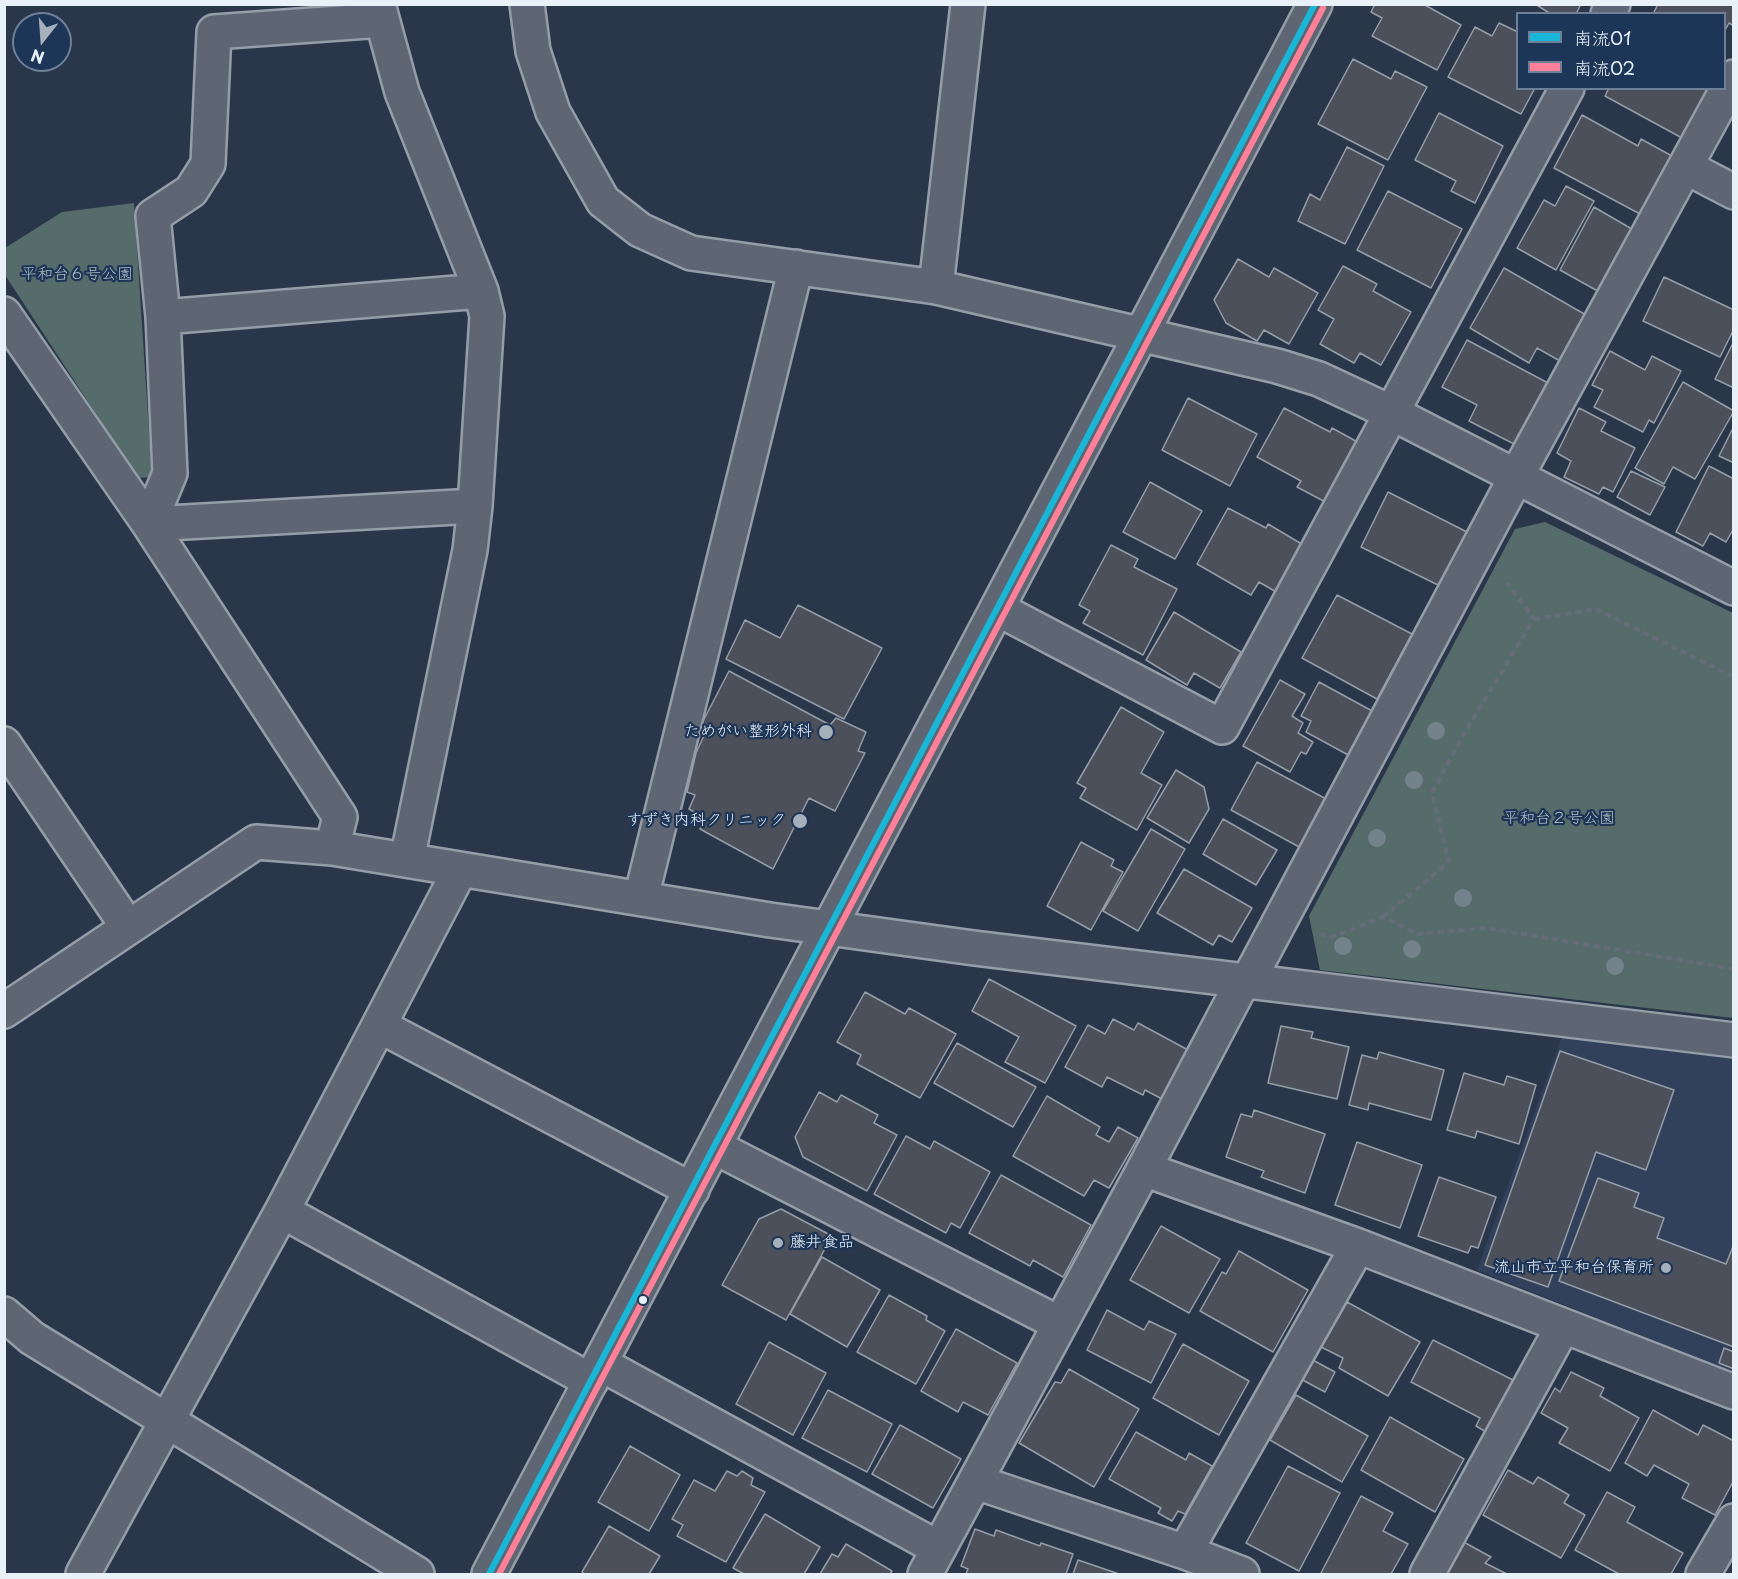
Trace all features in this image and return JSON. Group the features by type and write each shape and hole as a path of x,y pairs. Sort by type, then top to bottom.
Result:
{"street":[{"path":"527,4 533,51 553,112 603,201 640,230 691,253 936,287 1141,333 1320,379 1392,412 1734,588"},
{"path":"936,287 968,4"},
{"path":"489,1575 1315,4"},
{"path":"149,524 170,474 163,317 153,216 191,191 208,164 214,32 380,12 402,92 481,291 487,316 476,506 470,550 407,860"},
{"path":"282,1211 596,1372 931,1561 1279,924 1516,477 1734,77"},
{"path":"998,609 1222,727 1566,90"},
{"path":"1686,167 1734,192"},
{"path":"641,898 796,267"},
{"path":"163,317 481,291"},
{"path":"4,314 149,524 340,817 332,848"},
{"path":"149,524 476,506"},
{"path":"4,744 128,927"},
{"path":"4,1011 256,842 332,848 828,928 974,948 1734,1040"},
{"path":"82,1575 282,1211 460,870"},
{"path":"380,1026 692,1190"},
{"path":"715,1147 1060,1324"},
{"path":"1144,1169 1358,1246 1734,1392"},
{"path":"1185,1552 1358,1246"},
{"path":"4,1314 32,1338 417,1575"},
{"path":"1427,1575 1563,1326"},
{"path":"976,1482 1185,1552 1242,1575"},
{"path":"1703,1575 1734,1521"}],"path":[{"path":"1480,545 1534,619"},
{"path":"1279,924 1332,938 1383,917 1449,862 1432,792 1465,732 1534,619 1596,609 1734,677"},
{"path":"1383,917 1418,934 1487,928 1734,969"}],"shaded area":[{"path":"1562,1036 1733,1059 1733,1372 1477,1270"}],"green space":[{"name":"平和台６号公園","path":"134,203 152,477 138,478 5,275 5,248 62,212"},
{"name":"平和台２号公園","path":"1545,522 1733,613 1733,1018 1320,970 1309,916 1515,529"}],"building":[{"path":"1375,4 1423,4 1461,25 1437,70 1372,36 1382,18 1371,12"},
{"path":"1535,4 1581,4 1577,12 1548,12"},
{"path":"1658,4 1734,4 1734,26 1729,23 1726,28 1726,12 1654,12"},
{"path":"1499,23 1516,31 1516,90 1534,90 1521,114 1448,77 1475,27 1492,36"},
{"path":"1353,59 1391,79 1395,71 1427,87 1388,160 1318,124"},
{"path":"1608,90 1708,90 1682,138 1605,96"},
{"path":"1439,113 1503,146 1475,203 1451,191 1456,181 1415,160"},
{"path":"1582,115 1638,146 1641,139 1672,156 1640,214 1554,168"},
{"path":"1347,147 1384,166 1345,244 1298,221 1310,194 1320,200"},
{"path":"1566,186 1594,201 1556,270 1517,248 1544,200 1555,206"},
{"path":"1388,191 1462,229 1431,288 1357,250"},
{"path":"1594,207 1637,232 1603,294 1560,270"},
{"path":"1238,259 1269,277 1274,268 1318,293 1289,344 1264,330 1257,341 1226,323 1214,300"},
{"path":"1343,266 1377,284 1373,291 1411,312 1381,365 1360,353 1354,363 1320,344 1334,319 1318,310"},
{"path":"1504,268 1586,315 1560,361 1537,348 1529,363 1470,328"},
{"path":"1664,277 1734,310 1734,329 1720,357 1643,321"},
{"path":"1467,340 1548,383 1516,445 1469,421 1477,405 1442,387"},
{"path":"1734,341 1734,388 1715,379"},
{"path":"1610,351 1645,370 1652,356 1681,371 1654,423 1649,420 1643,432 1594,407 1603,390 1592,385"},
{"path":"1683,382 1734,411 1695,479 1673,467 1664,484 1635,468"},
{"path":"1188,398 1257,434 1230,486 1162,450"},
{"path":"1284,408 1330,432 1332,428 1363,445 1331,505 1297,487 1301,481 1257,457"},
{"path":"1579,408 1606,422 1601,431 1635,448 1613,492 1603,487 1599,494 1564,477 1571,461 1557,453"},
{"path":"1734,426 1734,463 1719,456"},
{"path":"1709,466 1734,479 1734,528 1726,542 1710,533 1703,546 1676,532"},
{"path":"1631,471 1665,487 1650,515 1617,497"},
{"path":"1150,482 1202,511 1175,559 1123,532"},
{"path":"1388,492 1467,532 1440,586 1361,547"},
{"path":"1228,508 1266,528 1268,524 1305,546 1278,593 1259,582 1251,595 1197,564"},
{"path":"1111,545 1138,559 1134,567 1177,589 1143,655 1083,623 1090,611 1079,605"},
{"path":"1337,595 1412,634 1377,699 1302,658"},
{"path":"798,605 882,648 844,719 726,659 745,620 780,638"},
{"path":"1174,612 1241,652 1220,688 1194,673 1187,685 1146,660"},
{"path":"729,671 830,725 836,718 866,732 858,751 865,753 835,811 809,798 773,869 700,829 705,818 689,809 695,795 687,792 696,753 707,729 701,725"},
{"path":"1280,680 1305,694 1292,716 1303,723 1298,733 1313,742 1306,754 1301,752 1290,772 1243,746"},
{"path":"1319,682 1374,712 1350,756 1306,732 1311,721 1301,716"},
{"path":"1121,707 1164,732 1141,773 1162,785 1137,830 1080,798 1086,788 1077,783"},
{"path":"1257,762 1330,801 1303,849 1231,810"},
{"path":"1176,770 1204,787 1209,809 1189,843 1147,818"},
{"path":"1223,819 1277,850 1256,885 1203,854"},
{"path":"1151,829 1185,849 1138,931 1103,911"},
{"path":"1081,842 1114,860 1111,866 1123,872 1091,930 1047,906"},
{"path":"1184,869 1252,908 1232,942 1219,935 1213,945 1157,913"},
{"path":"989,979 1076,1026 1045,1083 1005,1062 1019,1037 972,1011"},
{"path":"865,992 905,1014 909,1008 956,1034 920,1098 857,1064 861,1055 837,1042"},
{"path":"1113,1019 1134,1030 1138,1023 1190,1051 1164,1100 1145,1090 1143,1095 1107,1077 1102,1087 1065,1067 1088,1025 1105,1034"},
{"path":"1281,1026 1313,1032 1311,1038 1349,1047 1337,1099 1268,1083"},
{"path":"957,1043 1036,1087 1013,1127 934,1083"},
{"path":"1560,1051 1674,1090 1646,1170 1596,1152 1548,1287 1485,1265"},
{"path":"1379,1052 1444,1070 1431,1120 1369,1103 1368,1110 1349,1105 1362,1055 1377,1059"},
{"path":"1464,1073 1504,1085 1507,1076 1536,1085 1519,1144 1477,1131 1475,1138 1447,1130"},
{"path":"819,1092 837,1102 841,1095 878,1115 874,1123 897,1135 867,1191 803,1157 795,1137"},
{"path":"1047,1096 1100,1127 1096,1135 1109,1142 1118,1127 1138,1138 1109,1188 1094,1180 1084,1196 1013,1156"},
{"path":"1254,1110 1325,1134 1305,1193 1261,1177 1264,1171 1226,1157 1241,1114 1252,1117"},
{"path":"906,1136 930,1149 934,1141 990,1172 960,1228 951,1223 946,1233 874,1194"},
{"path":"1357,1142 1422,1165 1400,1228 1335,1205"},
{"path":"1001,1175 1091,1225 1063,1277 1033,1260 1030,1266 969,1233"},
{"path":"1439,1177 1496,1197 1478,1248 1471,1246 1468,1253 1418,1236"},
{"path":"1598,1178 1639,1193 1634,1207 1664,1218 1657,1238 1726,1264 1734,1244 1734,1347 1559,1281"},
{"path":"781,1209 832,1236 786,1320 722,1285 759,1219"},
{"path":"1161,1226 1220,1259 1189,1313 1130,1280"},
{"path":"1239,1251 1308,1290 1273,1352 1200,1311 1222,1272 1226,1274"},
{"path":"822,1257 880,1290 847,1347 790,1314"},
{"path":"889,1295 927,1316 926,1320 945,1331 916,1384 857,1352"},
{"path":"1347,1302 1420,1342 1388,1396 1339,1368 1343,1358 1321,1347"},
{"path":"1107,1310 1144,1330 1149,1321 1176,1334 1151,1383 1087,1350"},
{"path":"956,1329 1017,1363 988,1415 963,1402 958,1412 921,1391"},
{"path":"1433,1340 1515,1381 1488,1433 1476,1426 1480,1418 1411,1382"},
{"path":"769,1342 826,1373 793,1435 736,1404"},
{"path":"1183,1344 1249,1381 1219,1435 1153,1398"},
{"path":"1724,1348 1734,1352 1734,1369 1719,1363"},
{"path":"1309,1358 1335,1372 1325,1392 1297,1377"},
{"path":"1069,1369 1139,1409 1094,1487 1019,1443 1055,1382 1061,1383"},
{"path":"1571,1372 1604,1388 1600,1396 1639,1418 1610,1471 1559,1443 1568,1428 1541,1413 1555,1388 1560,1392"},
{"path":"828,1390 892,1424 867,1472 802,1438"},
{"path":"1296,1395 1368,1436 1342,1482 1270,1440"},
{"path":"1653,1410 1698,1435 1703,1425 1734,1441 1734,1480 1715,1515 1682,1498 1689,1484 1654,1465 1647,1476 1625,1463"},
{"path":"1390,1417 1464,1459 1435,1512 1361,1470"},
{"path":"900,1425 961,1459 933,1508 872,1474"},
{"path":"1136,1432 1186,1460 1189,1453 1212,1466 1185,1514 1178,1511 1172,1521 1158,1513 1161,1508 1109,1479"},
{"path":"630,1446 680,1475 649,1531 598,1502"},
{"path":"1288,1466 1340,1493 1299,1571 1246,1543"},
{"path":"1508,1470 1533,1484 1538,1477 1569,1495 1564,1503 1585,1515 1561,1558 1483,1515"},
{"path":"727,1471 737,1476 742,1471 753,1478 751,1485 765,1492 726,1562 677,1536 683,1525 672,1519 694,1480 715,1491"},
{"path":"1607,1492 1635,1507 1627,1522 1683,1553 1671,1574 1619,1574 1575,1550"},
{"path":"1361,1496 1393,1513 1383,1531 1408,1544 1391,1574 1321,1573"},
{"path":"765,1514 820,1547 804,1574 744,1574 733,1568"},
{"path":"609,1526 660,1556 649,1574 585,1574 582,1572"},
{"path":"975,1529 994,1536 996,1530 1040,1546 1041,1543 1073,1554 1066,1574 966,1574 968,1569 961,1566"},
{"path":"1460,1540 1491,1557 1485,1563 1507,1574 1442,1574"},
{"path":"846,1544 892,1571 890,1574 820,1574 832,1554 838,1557"},
{"path":"1078,1560 1119,1574 1073,1574"}],"transit line":[{"name":"南流01","path":"489,1574 1315,4"},
{"name":"南流02","path":"499,1574 1323,8"}],"place":[{"name":"ためがい整形外科","path":"826,732"},
{"name":"すずき内科クリニック","path":"800,821"},
{"name":"藤井食品","path":"778,1243"},
{"name":"流山市立平和台保育所","path":"1666,1268"}]}
